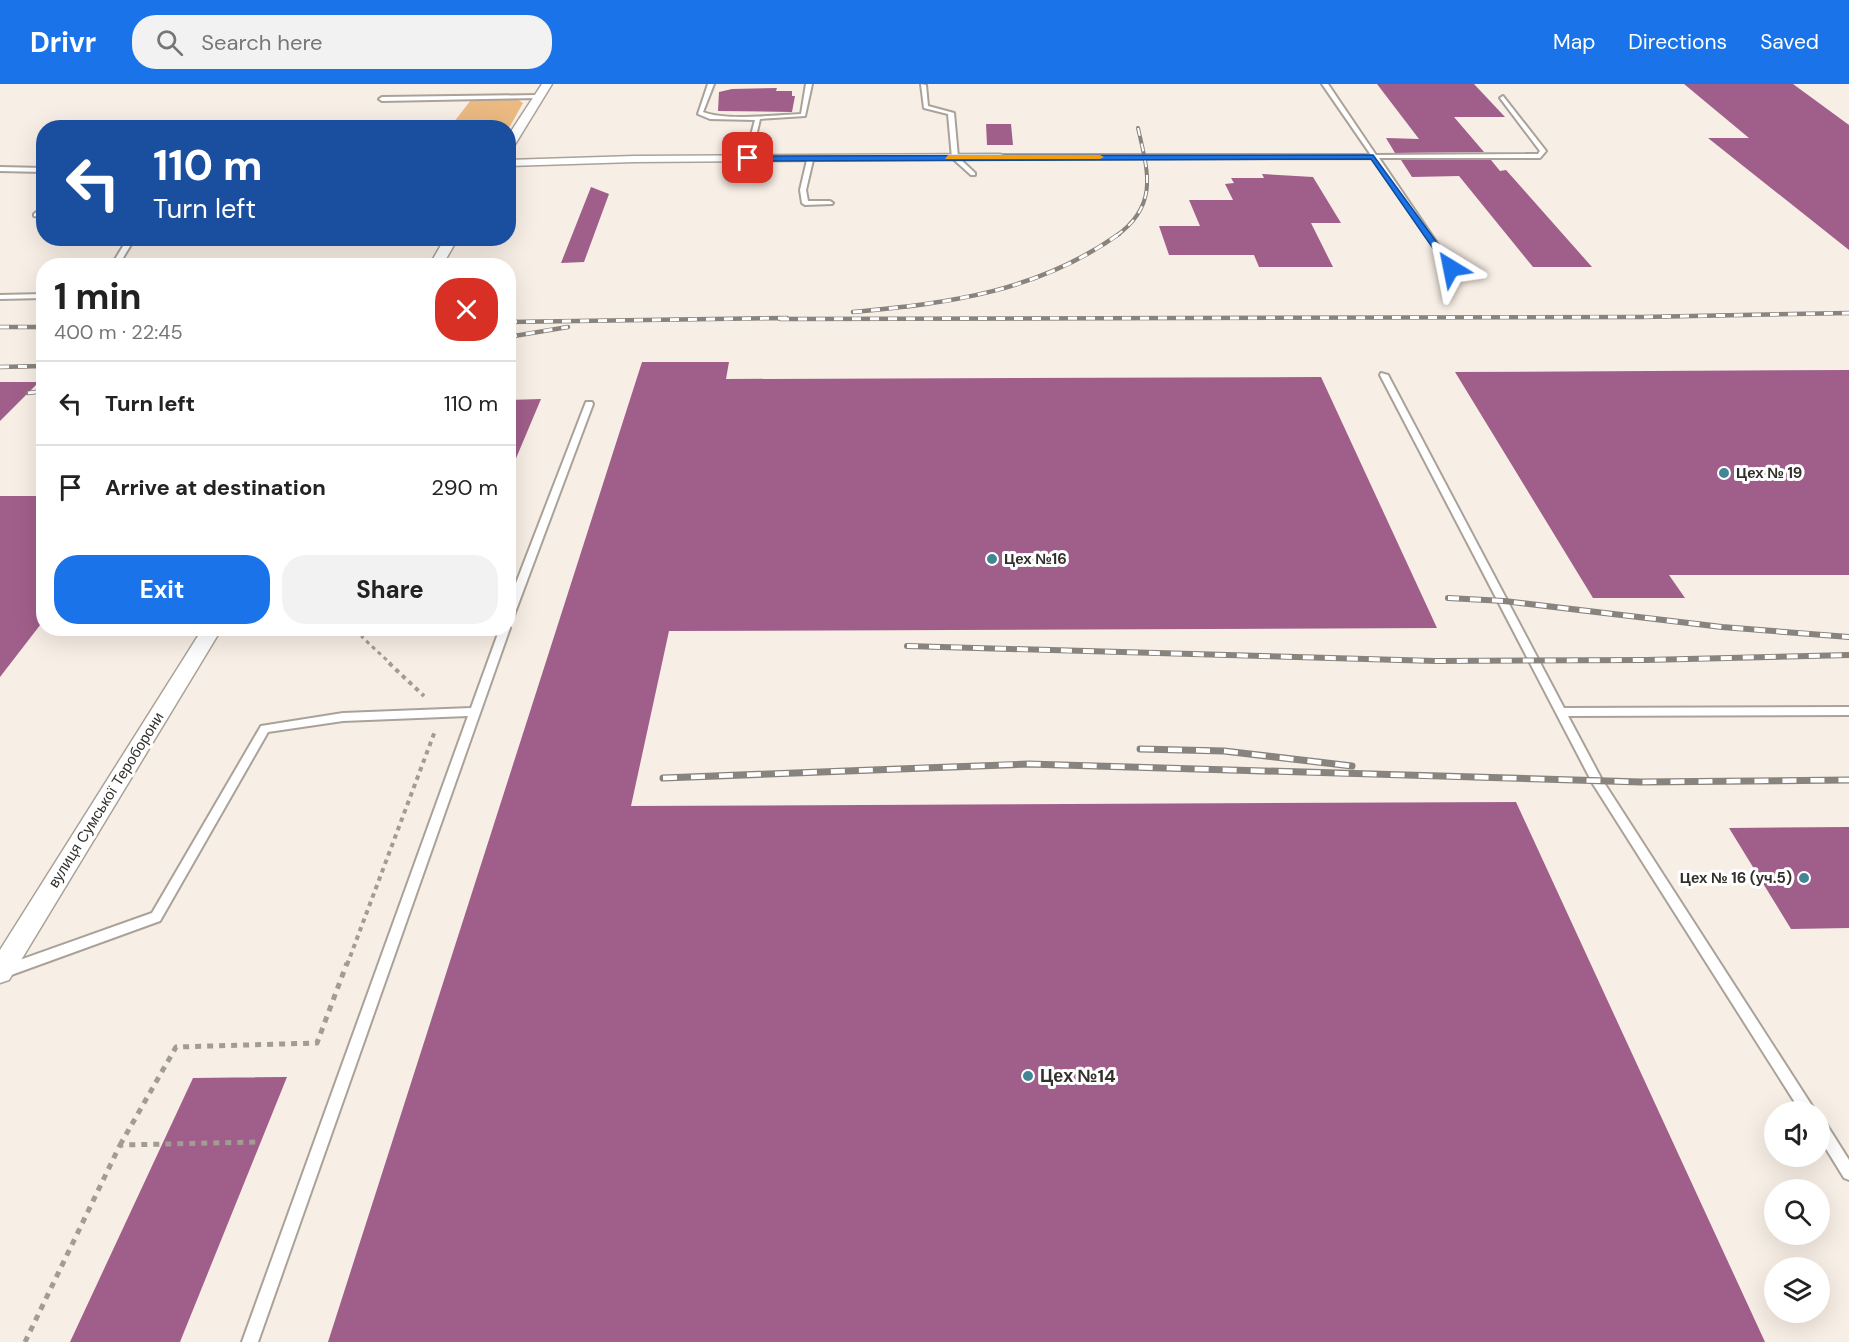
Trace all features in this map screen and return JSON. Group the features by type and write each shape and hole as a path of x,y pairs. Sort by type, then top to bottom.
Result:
{"street":[{"path":"516,133 547,84"},
{"path":"516,163 748,158 810,160 1000,157"},
{"name":"вулиця Сумської Тероборони","path":"0,973 208,636"}],"lane":[{"path":"711,84 700,113 710,117 758,118 803,115 809,84"},
{"path":"1324,84 1451,268"},
{"path":"923,85 926,107 951,113 955,158 973,174"},
{"path":"382,99 539,97"},
{"path":"1000,157 1540,156 1543,151 1503,98"},
{"path":"748,158 758,118"},
{"path":"810,160 803,190 805,202 830,203"},
{"path":"0,169 36,170"},
{"path":"0,297 36,296"},
{"path":"1384,375 1598,781 1802,1101"},
{"path":"516,597 589,404"},
{"path":"250,1342 502,636"},
{"path":"1561,712 1849,711"},
{"path":"0,973 156,918 265,729 343,717 473,712"},
{"path":"1830,1143 1849,1173"}],"path":[{"path":"26,1342 120,1145 176,1047 316,1043 442,713 363,636"},
{"path":"120,1145 257,1142"}],"shaded area":[{"path":"517,99 523,103 513,120 455,120 471,100"}],"building":[{"path":"1377,84 1474,84 1505,117 1454,117 1484,152 1395,153 1386,138 1419,139"},
{"path":"1684,84 1793,84 1849,125 1849,250 1708,138 1749,138"},
{"path":"777,88 776,91 792,91 792,96 795,96 792,112 718,111 719,92 732,89"},
{"path":"986,124 1011,124 1013,145 987,145"},
{"path":"1401,160 1491,160 1500,171 1506,170 1592,267 1533,267 1459,176 1412,177"},
{"path":"1262,174 1313,177 1341,223 1311,223 1333,267 1259,267 1254,255 1169,255 1159,226 1200,226 1189,200 1233,200 1225,184 1234,183 1231,178 1264,178"},
{"path":"591,187 609,194 584,262 561,263"},
{"name":"Цех №14","path":"642,362 729,362 726,379 1321,377 1437,628 669,631 631,806 1516,802 1765,1342 328,1342"},
{"name":"Цех № 19","path":"1849,370 1849,575 1669,575 1685,598 1593,598 1455,372"},
{"path":"0,382 36,382 36,385 0,421"},
{"path":"541,399 516,458 516,400"},
{"path":"0,496 36,496 36,630 0,677"},
{"name":"Цех № 16 (уч.5)","path":"1849,827 1849,928 1791,929 1729,828"},
{"path":"287,1077 180,1342 70,1342 193,1078"}],"railway":[{"path":"1116,236 1139,212 1147,187 1145,159 1138,128"},
{"path":"853,312 958,299 1024,282 1088,254 1116,236"},
{"path":"780,319 1642,317 1849,313"},
{"path":"516,322 787,318"},
{"path":"0,327 36,327"},
{"path":"516,336 568,327"},
{"path":"0,367 36,366"},
{"path":"28,393 36,392"},
{"path":"1448,598 1504,601 1722,627 1849,637"},
{"path":"907,646 1435,661 1646,660 1849,655"},
{"path":"1140,749 1224,751 1352,766"},
{"path":"663,778 1028,764 1641,782 1849,780"}],"slow traffic":[{"path":"948,158 1100,157"}],"place":[{"name":"Цех № 19","path":"1724,473"},
{"name":"Цех №16","path":"992,559"},
{"name":"Цех № 16 (уч.5)","path":"1804,878"},
{"name":"Цех №14","path":"1028,1076"}],"route":[{"path":"748,158 810,160 1021,156 1373,157 1451,268"}]}
